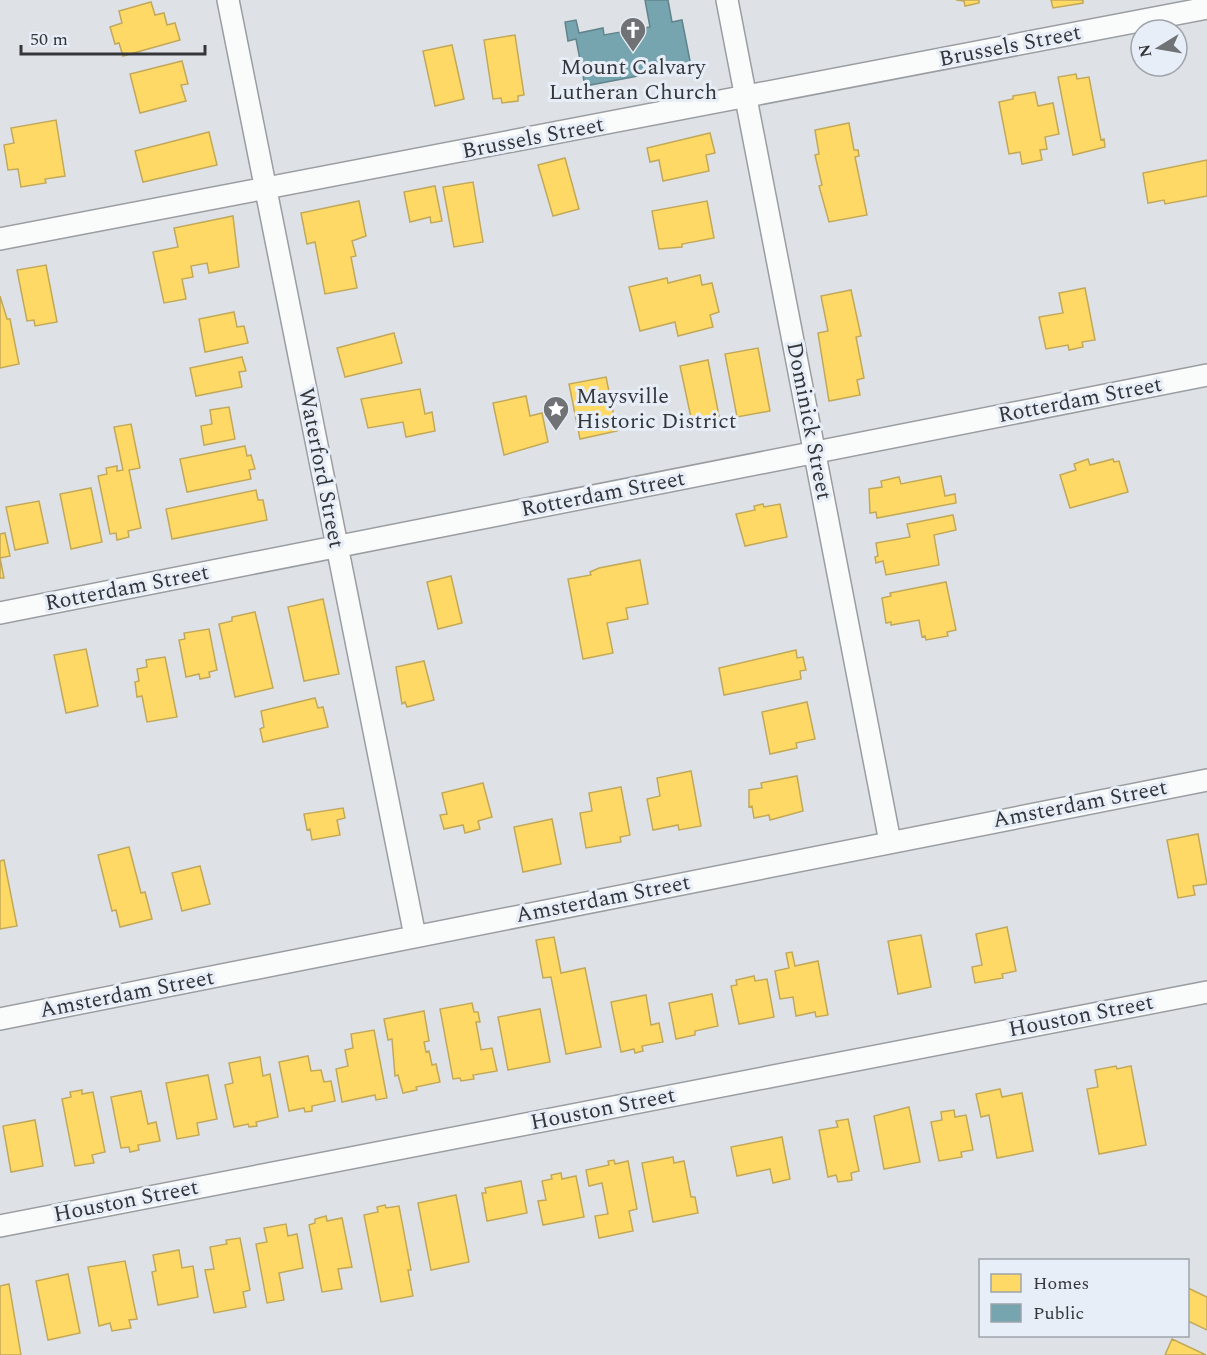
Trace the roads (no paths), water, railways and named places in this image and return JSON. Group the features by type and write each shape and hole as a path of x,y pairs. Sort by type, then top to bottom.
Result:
{"street":[{"name":"Waterford Street","path":"228,0 415,936"},
{"name":"Dominick Street","path":"727,0 890,842"},
{"name":"Brussels Street","path":"0,239 1207,8"},
{"name":"Rotterdam Street","path":"0,613 1207,375"},
{"name":"Amsterdam Street","path":"0,1019 1207,780"},
{"name":"Houston Street","path":"0,1226 1207,992"}],"place":[{"name":"Mount Calvary Lutheran Church","path":"633,53"},
{"name":"Maysville Historic District","path":"556,432"}]}
